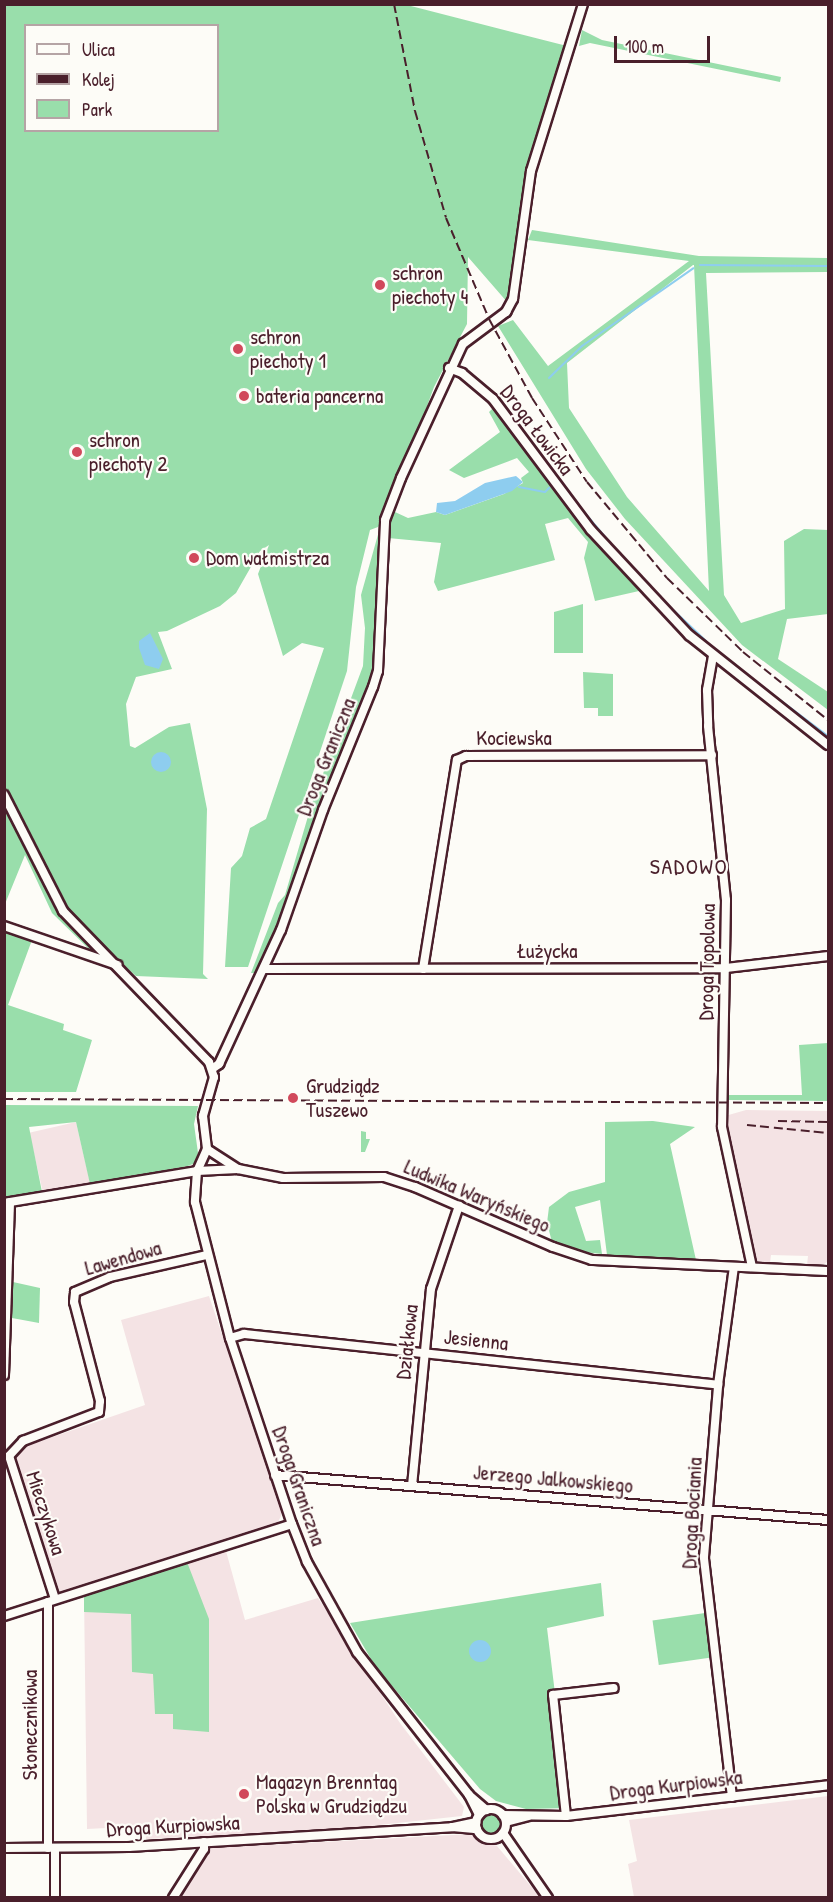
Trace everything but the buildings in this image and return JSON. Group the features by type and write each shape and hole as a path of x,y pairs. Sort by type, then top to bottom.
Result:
{"street":[{"path":"449,368 476,330 512,304 531,171 583,4"},
{"name":"Droga Łowicka","path":"449,368 462,373 493,399 591,530 713,656 828,745"},
{"name":"Droga Graniczna","path":"449,368 385,520 378,671 373,687 264,969 219,1064 212,1069 213,1082 203,1116 207,1149 197,1172 195,1202 230,1338 292,1524 307,1562 357,1652 469,1795 480,1819"},
{"name":"Droga Topolowa","path":"713,656 707,690 725,885 726,968 722,1127 752,1267"},
{"name":"Kociewska","path":"423,969 458,760 466,756 712,755"},
{"path":"4,795 63,911 193,1041 212,1069"},
{"path":"4,926 106,965 117,965"},
{"name":"Łużycka","path":"264,969 726,968 828,956"},
{"path":"207,1149 238,1169"},
{"name":"Ludwika Waryńskiego","path":"7,1202 197,1172 238,1169 283,1178 384,1177 459,1206 553,1247 592,1260 828,1271"},
{"path":"4,1375 7,1202"},
{"name":"Działkowa","path":"412,1486 433,1279 459,1206"},
{"name":"Lawendowa","path":"88,1353 75,1292 110,1277 207,1255"},
{"name":"Droga Bociania","path":"732,1797 705,1571 718,1385 735,1267"},
{"name":"Jesienna","path":"230,1338 244,1334 718,1385"},
{"name":"Mieczykowa","path":"51,1601 9,1456 22,1442 99,1412 100,1401 88,1353"},
{"name":"Jerzego Jalkowskiego","path":"276,1475 828,1520"},
{"path":"4,1616 292,1524"},
{"name":"Słonecznikowa","path":"51,1601 52,1848 55,1898"},
{"path":"566,1816 553,1695 614,1688"},
{"name":"Droga Kurpiowska","path":"504,1818 566,1816 828,1785"},
{"path":"504,1818 500,1836 488,1839 480,1819 504,1818"},
{"name":"Droga Kurpiowska","path":"4,1848 204,1842 452,1827 480,1819"},
{"path":"500,1836 548,1898"},
{"path":"173,1898 204,1849 204,1842"}],"shaded area":[{"path":"746,1110 828,1111 828,1261 822,1266 807,1265 808,1256 771,1255 770,1263 755,1262 725,1128 725,1116"},
{"path":"76,1122 90,1184 44,1195 29,1133"},
{"path":"209,1296 282,1511 278,1522 56,1593 11,1457 18,1449 145,1405 121,1320"},
{"path":"226,1551 245,1620 318,1598 400,1723 464,1807 462,1816 333,1830 146,1839 145,1826 87,1829 84,1595"},
{"path":"828,1796 828,1897 634,1897 628,1864 637,1861 629,1820"},
{"path":"471,1834 481,1842 497,1846 540,1897 179,1897 211,1848"}],"green space":[{"path":"5,5 407,5 567,46 527,173 508,303 468,257 467,324 434,387 389,511 378,527 370,530 356,587 347,671 248,967 225,967 231,868 242,856 250,828 266,819 324,648 302,643 283,656 258,574 269,545 260,551 236,593 220,606 167,631 158,632 172,669 136,677 126,704 130,746 135,748 169,727 190,723 207,809 203,974 208,979 136,976 110,953 93,953 52,913 25,855 5,904"},
{"path":"582,30 602,40 781,77 780,82 590,43 579,46"},
{"path":"532,230 699,256 828,258 828,272 706,273 724,595 741,623 785,609 784,541 804,529 828,530 828,614 787,619 778,659 828,692 828,710 742,645 625,519 586,469 498,326 513,320 548,366 689,261 528,240","holes":["694,265 709,591 627,497 569,408 567,363"]},
{"path":"495,406 535,466 639,591 595,601 584,558 588,542 568,518 545,524 555,560 438,591 434,582 441,543 388,538 388,522 395,512 408,518 436,512 445,515 504,494 523,483 521,478 529,472 517,458 464,478 449,470 500,432 489,412"},
{"path":"379,531 374,670 319,810 278,930 258,973 251,973 278,903 285,895 311,806 363,666 365,628 361,595"},
{"path":"583,604 583,653 554,653 554,612"},
{"path":"583,672 613,674 613,716 598,716 598,708 584,708"},
{"path":"4,929 32,940 8,1005 64,1024 63,1030 92,1040 76,1092 5,1092"},
{"path":"828,1043 828,1101 728,1100 727,1095 802,1095 799,1045"},
{"path":"5,1105 198,1106 194,1124 198,1153 195,1163 188,1166 90,1184 76,1122 29,1127 42,1192 5,1199"},
{"path":"653,1121 695,1127 670,1144 696,1260 607,1255 600,1200 575,1207 586,1241 600,1240 602,1254 575,1251 552,1242 547,1223 549,1207 569,1192 605,1182 605,1122"},
{"path":"361,1131 366,1132 366,1139 370,1139 365,1152 361,1152"},
{"path":"13,1282 40,1288 39,1323 12,1318"},
{"path":"187,1562 209,1619 209,1732 173,1729 173,1714 155,1714 153,1674 132,1672 131,1614 84,1612 84,1595"},
{"path":"601,1583 604,1616 547,1628 569,1808 526,1809 496,1801 480,1789 375,1666 350,1623"},
{"path":"705,1613 711,1658 659,1665 653,1620"},
{"path":"491,1814 498,1817 501,1824 498,1831 491,1834 484,1831 481,1824 484,1817"}],"water":[{"path":"516,476 523,482 512,491 445,515 436,512 437,503 455,501 485,483"},
{"path":"150,633 163,659 159,669 145,665 139,648 139,641"},
{"path":"161,752 168,755 171,762 168,769 161,772 154,769 151,762 154,755"},
{"path":"480,1640 488,1643 491,1651 488,1659 480,1662 472,1659 469,1651 472,1643"}],"waterway":[{"path":"700,265 828,266"},
{"path":"549,378 582,346 694,268"},
{"path":"559,482 622,557"},
{"path":"519,487 545,492 549,488"},
{"path":"652,590 706,641"},
{"path":"732,664 828,736"}],"railway":[{"path":"394,4 415,111 446,218 489,319 532,398 587,482 667,578 743,652 828,720"},
{"path":"4,1099 828,1103"},
{"path":"778,1121 828,1122"},
{"path":"747,1125 828,1133"}],"place":[{"name":"schron piechoty 4","path":"380,285"},
{"name":"schron piechoty 1","path":"238,349"},
{"name":"bateria pancerna","path":"244,396"},
{"name":"schron piechoty 2","path":"77,452"},
{"name":"Dom wałmistrza","path":"194,558"},
{"name":"Grudziądz Tuszewo","path":"293,1098"},
{"name":"Magazyn Brenntag Polska w Grudziądzu","path":"244,1794"}],"district":[{"name":"SADOWO","path":"689,867"}]}
